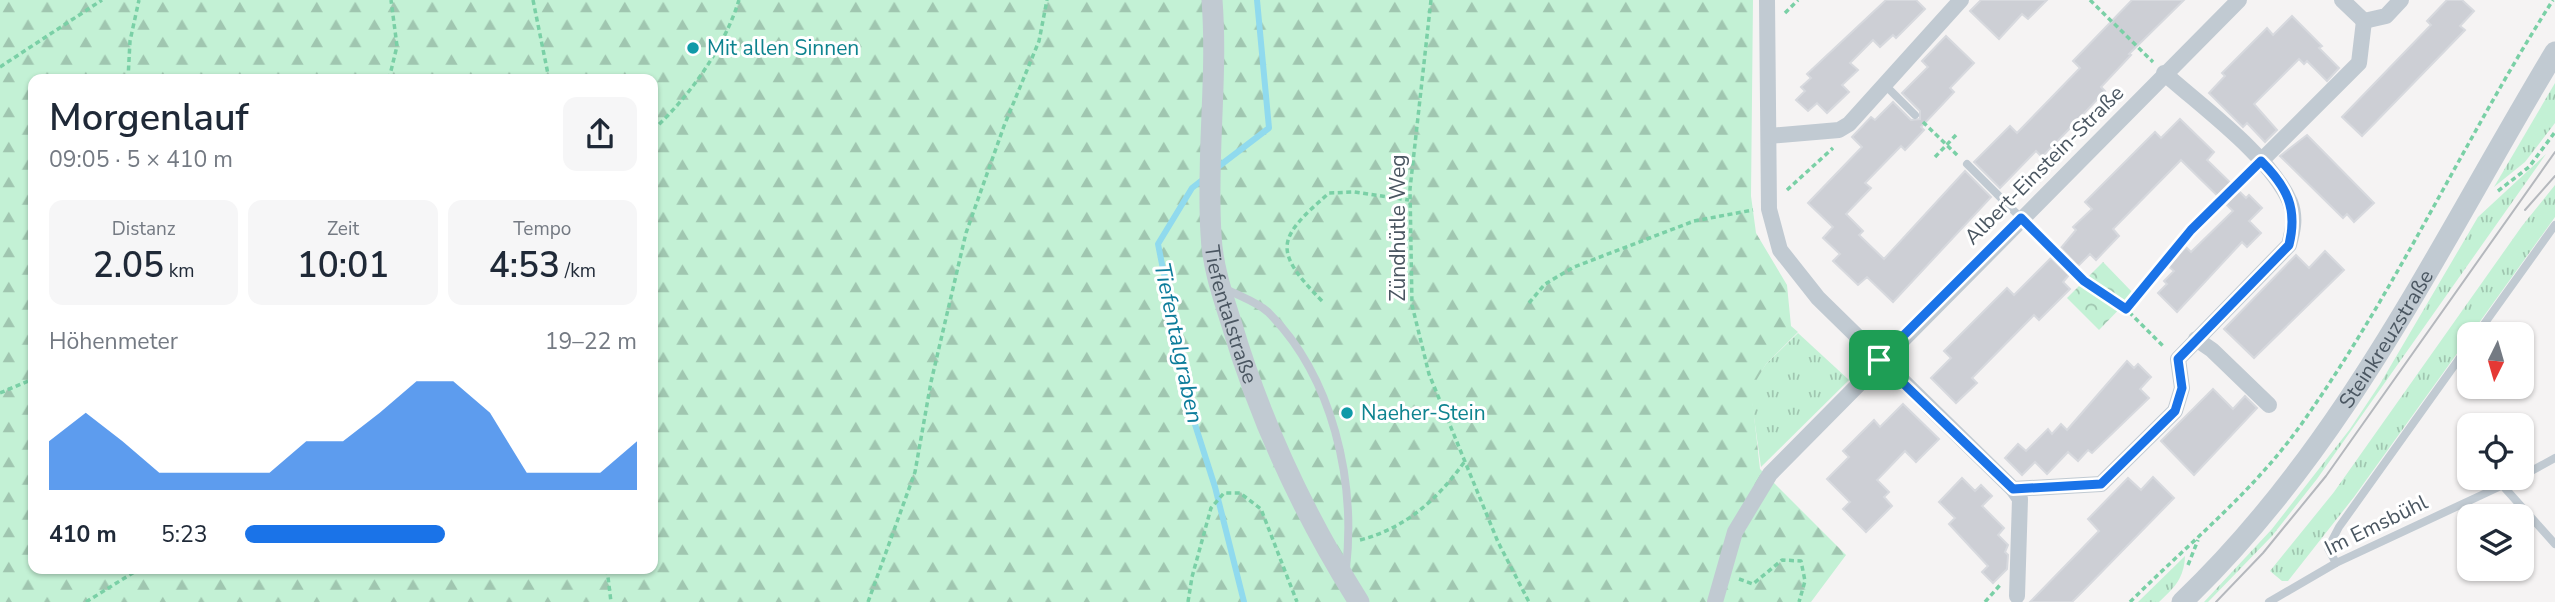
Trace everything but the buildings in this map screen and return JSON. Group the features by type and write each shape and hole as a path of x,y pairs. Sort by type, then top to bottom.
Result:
{"street":[{"name":"Tiefentalstraße","path":"1212,0 1215,40 1209,186 1211,238 1220,285 1241,358 1269,429 1308,514 1359,602"},
{"path":"1767,0 1769,203 1780,250 1818,298 2013,489 2020,499 2017,596"},
{"path":"1769,136 1839,130 1849,124 1883,83 1961,0"},
{"name":"Albert-Einstein-Straße","path":"1715,602 1726,572 1735,531 1770,474 1879,360 2239,0"},
{"path":"2342,0 2364,21"},
{"path":"2364,21 2386,16 2402,0"},
{"path":"2261,161 2359,63 2364,21"},
{"name":"Steinkreuzstraße","path":"2182,602 2281,494 2359,388 2555,52"},
{"path":"2013,489 2101,484 2175,411 2182,388 2178,359 2289,245 2294,224 2291,204 2276,176 2164,73"},
{"path":"2196,339 2212,350 2269,405"}],"lane":[{"path":"1883,83 1918,117"},
{"path":"1967,164 2084,281"},
{"path":"2486,322 2555,225"},
{"path":"1220,285 1266,310 1305,357 1321,393 1346,469 1348,540 1345,579"},
{"path":"2336,563 2328,548 2339,527 2457,362"},
{"name":"Im Emsbühl","path":"2534,469 2555,458"},
{"name":"Im Emsbühl","path":"2269,602 2336,563 2494,490"},
{"path":"2507,490 2555,544"}],"path":[{"path":"0,67 102,0"},
{"path":"128,74 130,41 139,0"},
{"path":"390,74 397,46 391,0"},
{"path":"533,0 548,74"},
{"path":"658,125 699,75 731,25 739,0"},
{"path":"868,602 915,472 931,382 966,233 1004,126 1039,41 1047,0"},
{"name":"Zündhütle Weg","path":"1431,0 1410,200 1412,305 1429,374 1498,542 1529,602"},
{"path":"2090,0 2164,73"},
{"path":"2130,602 2245,495 2305,419 2354,341 2553,0"},
{"path":"1918,117 1967,164"},
{"path":"2492,196 2518,177 2543,153 2555,132"},
{"path":"1936,157 1956,135"},
{"path":"1529,303 1545,284 1574,267 1695,222 1769,203 1792,188 1826,155"},
{"path":"2126,309 2191,230 2261,161"},
{"path":"1322,301 1293,269 1285,247 1288,235 1329,192 1354,192 1410,200"},
{"path":"2084,281 2126,309 2167,350"},
{"path":"0,393 28,381"},
{"path":"1348,540 1361,540 1400,526 1448,484 1465,461"},
{"path":"1188,602 1192,577 1213,509 1224,493 1240,493 1261,509 1297,602"},
{"path":"1726,572 1753,584 1782,560 1801,561 1805,581 1799,602"},
{"path":"86,602 131,574"},
{"path":"608,574 611,602"}],"green space":[{"path":"0,0 1753,0 1751,196 1756,233 1787,285 1791,326 1798,332 1766,364 1751,389 1760,469 1846,555 1811,602 0,602"},
{"path":"2555,83 2555,123 2525,162 2494,187"},
{"path":"2546,154 2317,479 2272,536 2208,602 2204,602 2272,529 2350,429 2380,384 2478,217"},
{"path":"2555,185 2555,217 2480,322 2457,322 2457,354 2354,497 2288,581 2282,581 2270,571 2334,492 2522,226"},
{"path":"2103,262 2134,294 2099,330 2067,298"},
{"path":"1798,333 1849,380 1761,467 1750,389 1766,364"},
{"path":"2185,556 2181,576 2165,597 2159,602 2138,602"}],"waterway":[{"name":"Tiefentalgraben","path":"1214,170 1269,128 1257,0"},
{"name":"Tiefentalgraben","path":"1206,177 1192,188 1158,244 1192,415 1215,487 1244,602"}],"tram line":[{"path":"2216,602 2263,553 2326,476 2555,152"},
{"path":"2525,210 2555,176"}],"place":[{"name":"Mit allen Sinnen","path":"693,48"},
{"name":"Naeher-Stein","path":"1347,413"}],"route":[{"path":"2261,161 2276,176 2291,204 2294,224 2289,245 2178,359 2182,388 2175,411 2101,484 2013,489 1879,360 2021,218 2084,281 2126,309 2140,288 2191,230 2261,161"}]}
